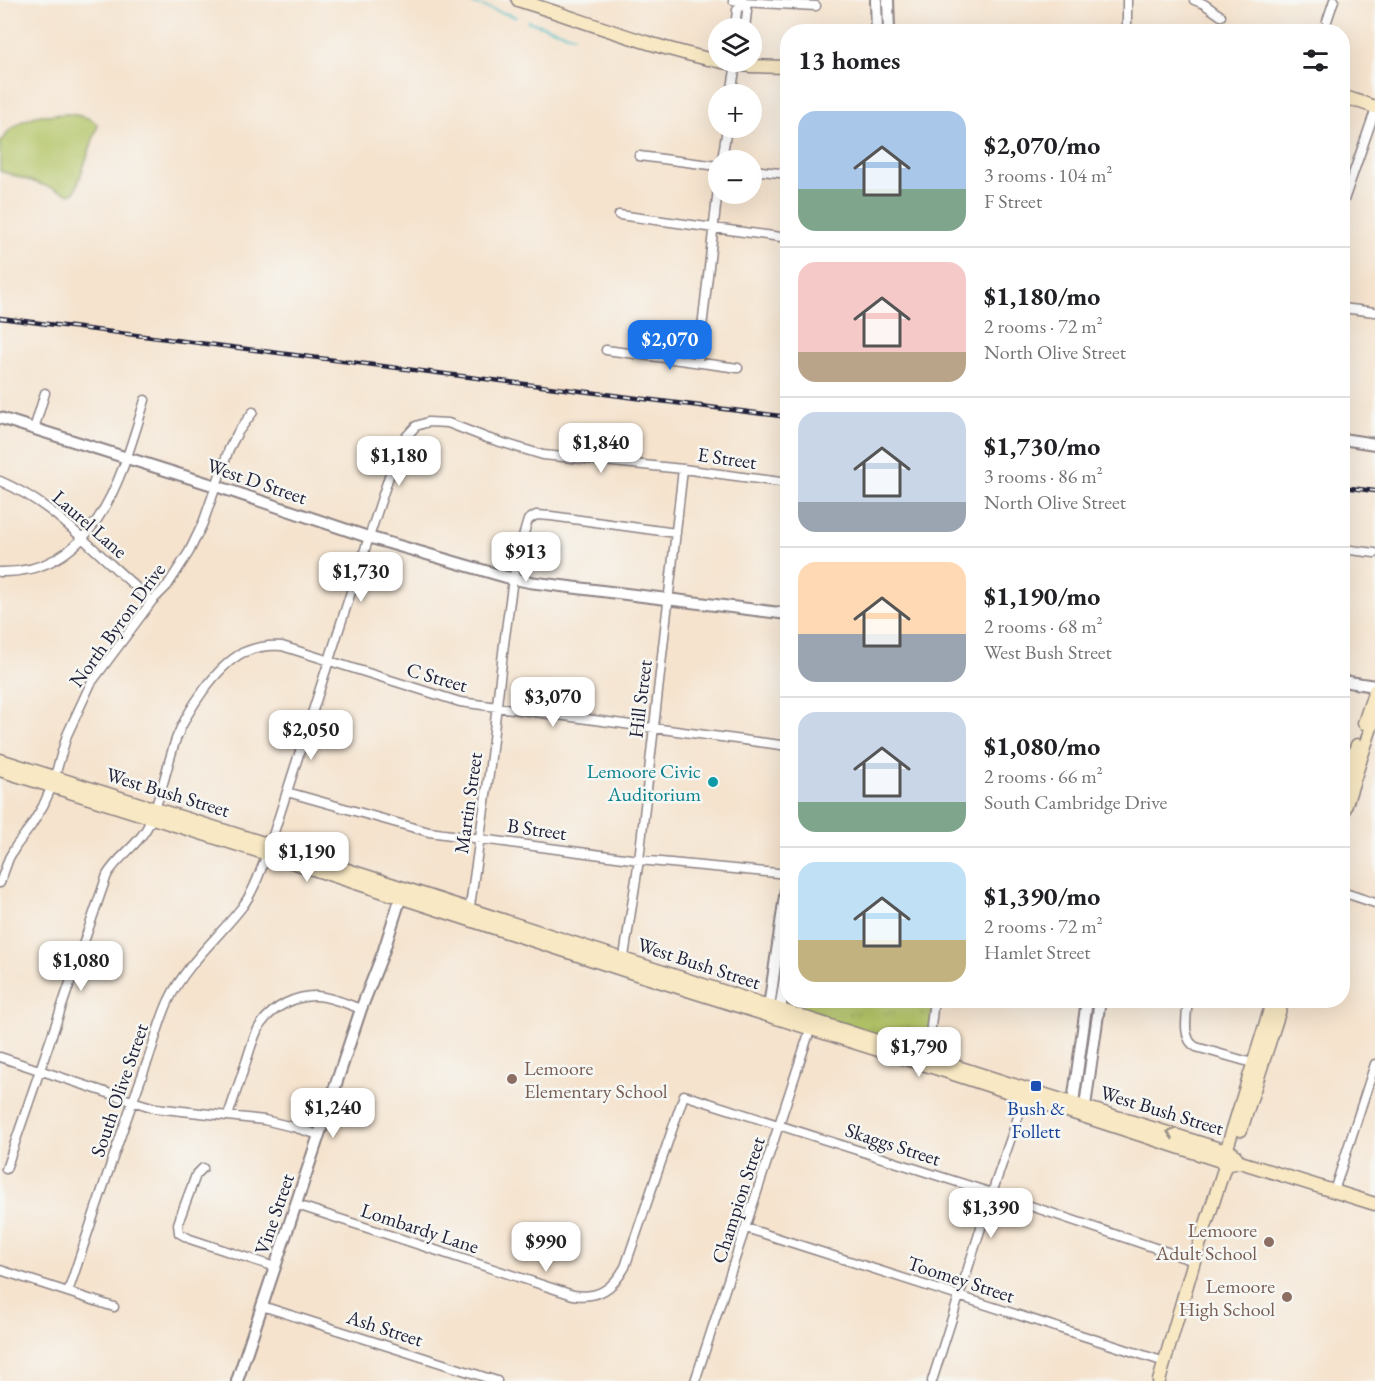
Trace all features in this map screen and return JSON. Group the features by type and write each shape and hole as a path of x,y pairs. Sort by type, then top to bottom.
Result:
{"main road":[{"path":"518,0 645,42 708,58"},
{"path":"762,65 780,67"},
{"path":"1350,99 1375,109"},
{"path":"1350,764 1375,688"},
{"path":"1350,792 1375,715"},
{"name":"West Bush Street","path":"0,760 53,782"},
{"name":"West Bush Street","path":"0,770 53,782 268,849 927,1060 1229,1160 1375,1204"},
{"path":"1159,1381 1194,1261 1229,1160 1271,1008"},
{"path":"1257,1065 1280,1008"}],"street":[{"path":"876,0 877,24"},
{"path":"888,0 890,24"},
{"path":"1127,0 1127,24"},
{"path":"1194,0 1221,16"},
{"path":"1327,21 1334,0"},
{"path":"740,1 816,6"},
{"path":"736,18 740,1"},
{"path":"740,1 747,11 746,18"},
{"path":"1350,180 1375,109"},
{"path":"639,156 708,165"},
{"path":"762,171 780,173"},
{"path":"698,362 716,204"},
{"path":"619,215 780,237"},
{"path":"1350,309 1375,312"},
{"path":"606,350 738,368"},
{"path":"34,429 45,393"},
{"path":"0,572 18,572 58,559 82,538 99,518 118,483 145,400"},
{"name":"North Byron Drive","path":"0,883 9,858 38,816 53,782 67,735 91,683 152,601 167,586 189,552 203,523 229,449 253,412"},
{"name":"West D Street","path":"0,418 127,457 368,537 513,579 780,613"},
{"name":"E Street","path":"416,426 428,422 448,423 543,455 683,469 780,482"},
{"name":"South Olive Street","path":"68,1292 168,1002 187,970 219,936 248,899 255,885 368,537 403,440 416,426"},
{"path":"1350,440 1375,444"},
{"name":"Hill Street","path":"623,964 639,860 683,469"},
{"name":"Laurel Lane","path":"0,481 44,505 152,601"},
{"name":"Martin Street","path":"469,915 513,579 528,520 536,515 551,516 676,533"},
{"path":"1350,550 1375,554"},
{"name":"C Street","path":"6,1169 107,875 117,861 143,836 153,813 175,742 197,699 229,663 242,654 263,646 291,648 460,702 780,745"},
{"path":"1350,683 1375,688"},
{"name":"B Street","path":"287,792 429,832 639,860 780,873"},
{"name":"Vine Street","path":"237,1381 402,893"},
{"path":"1350,895 1375,903"},
{"path":"774,1011 780,952"},
{"path":"774,1011 780,989"},
{"path":"228,1116 254,1038 260,1026 279,1006 305,997 317,996 361,1009"},
{"path":"927,1060 933,1008"},
{"path":"1079,1110 1086,1008"},
{"path":"1079,1110 1098,1008"},
{"path":"1188,1008 1186,1035 1190,1043 1196,1047 1257,1065"},
{"name":"Champion Street","path":"695,1381 812,1025"},
{"path":"0,1057 132,1101 163,1109 264,1120 319,1135"},
{"path":"1334,1191 1375,1064"},
{"path":"932,1381 1026,1093"},
{"name":"Skaggs Street","path":"684,1095 992,1193 1194,1261"},
{"name":"Lombardy Lane","path":"297,1205 573,1295 597,1294 609,1288 625,1268 684,1095"},
{"path":"203,1168 196,1176 181,1215 178,1224 179,1233 190,1239 275,1267"},
{"name":"Toomey Street","path":"746,1228 1165,1362"},
{"path":"0,1270 114,1307"},
{"name":"Ash Street","path":"262,1306 497,1381"}],"green space":[{"path":"72,114 91,119 98,125 75,192 70,194 0,171 0,143 10,130 23,121 39,115"},
{"path":"780,1008 933,1008 927,1056 780,1010"}],"waterway":[{"path":"462,0 516,17"},
{"path":"527,21 574,36"}],"railway":[{"path":"0,318 780,416"},
{"path":"1350,488 1375,491"}],"place":[{"name":"Lemoore Civic Auditorium","path":"713,782"},
{"name":"Lemoore Elementary School","path":"512,1079"},
{"name":"Bush & Follett","path":"1036,1086"},
{"name":"Lemoore Adult School","path":"1269,1242"},
{"name":"Lemoore High School","path":"1287,1297"}]}
